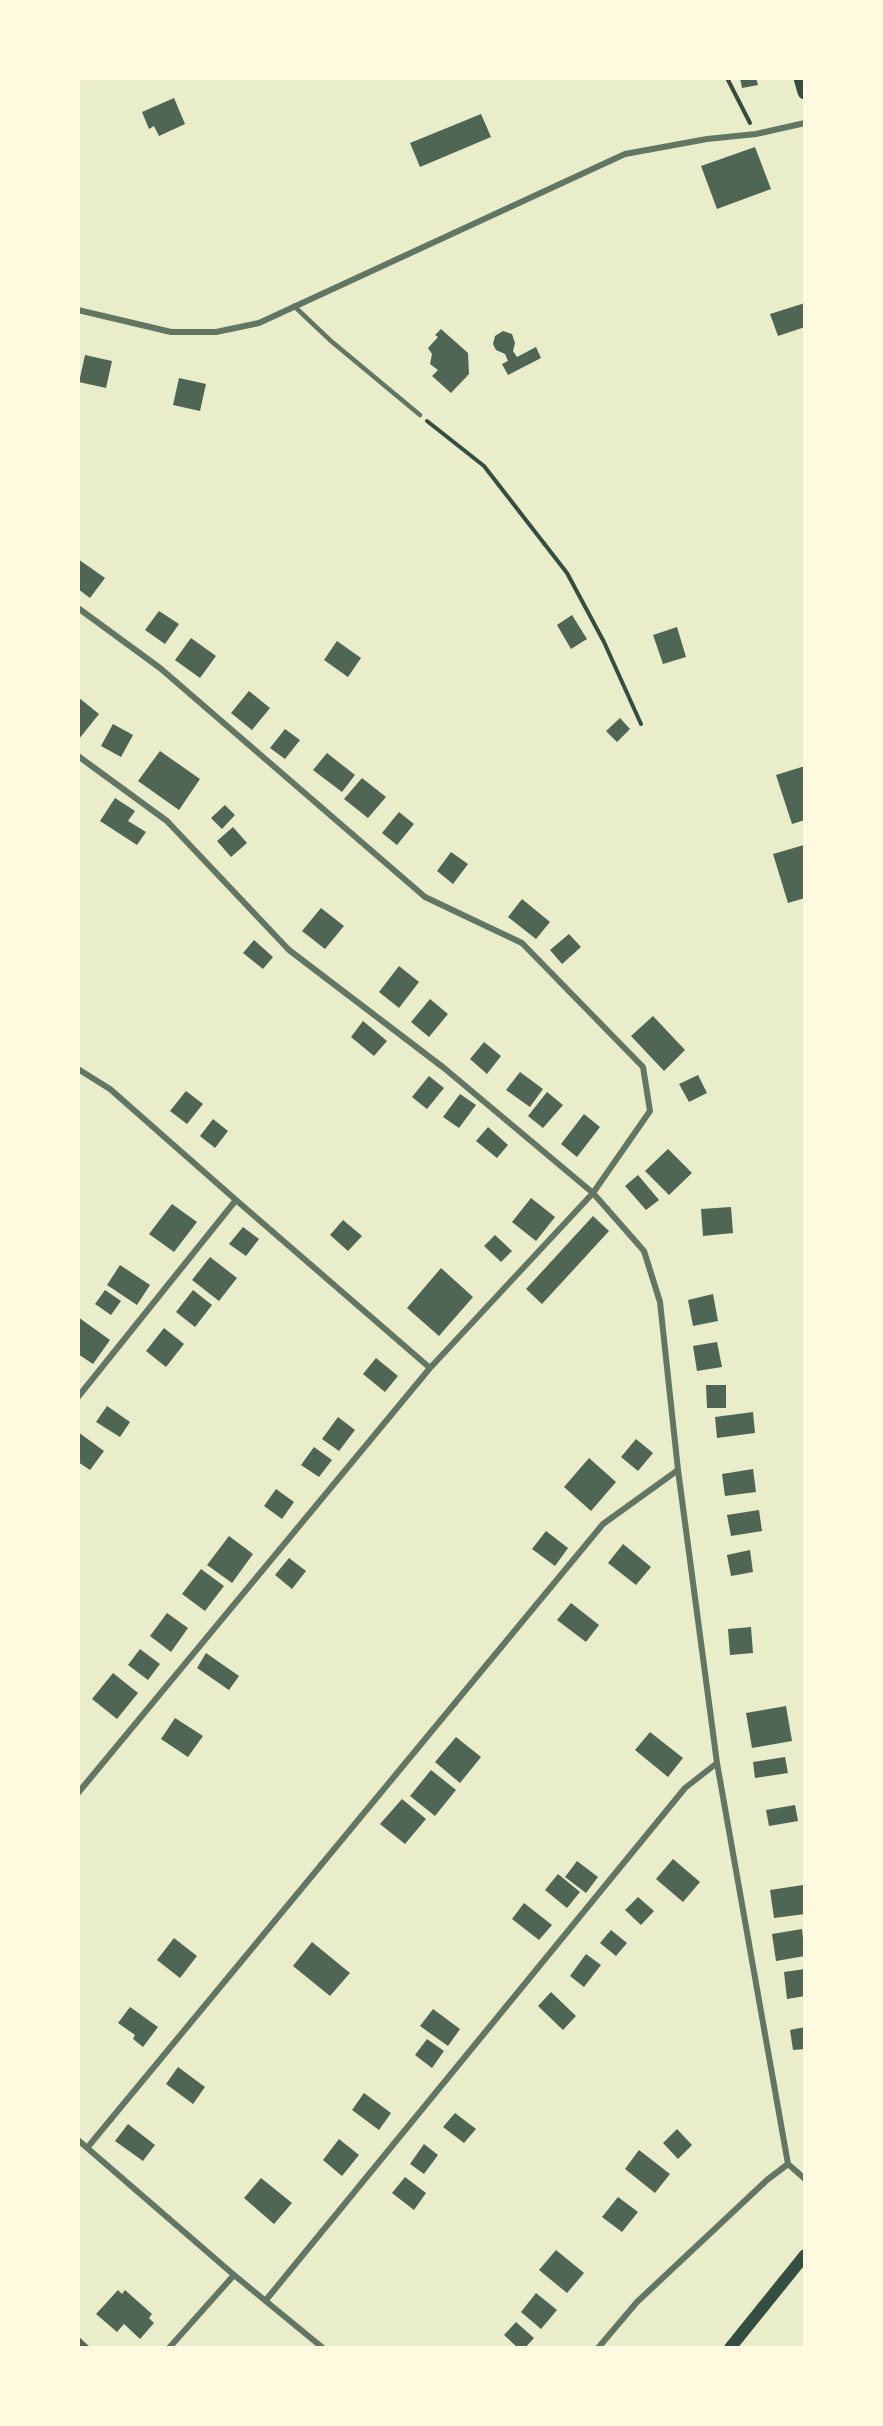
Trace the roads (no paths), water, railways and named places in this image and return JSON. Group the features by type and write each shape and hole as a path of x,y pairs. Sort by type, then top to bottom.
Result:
{"main road":[{"path":"801,78 805,92"},
{"path":"730,2348 805,2255"}],"street":[{"path":"78,310 171,332 216,332 259,322 625,154 707,139 756,134 805,123"},
{"path":"78,608 160,668 425,897 522,943 643,1067 650,1111 592,1193 430,1368 78,1793"},
{"path":"78,756 167,821 289,950 444,1068 592,1193 644,1251 660,1302 678,1470 717,1763 788,2164 805,2179"},
{"path":"78,1069 110,1089 430,1368"},
{"path":"78,1397 236,1200"},
{"path":"87,2148 603,1524 678,1470"},
{"path":"266,2300 685,1788 717,1763"},
{"path":"78,2140 234,2275 323,2348"},
{"path":"598,2348 637,2302 767,2180 788,2164"},
{"path":"170,2348 234,2275"}],"lane":[{"path":"294,306 331,341 420,415"}]}
